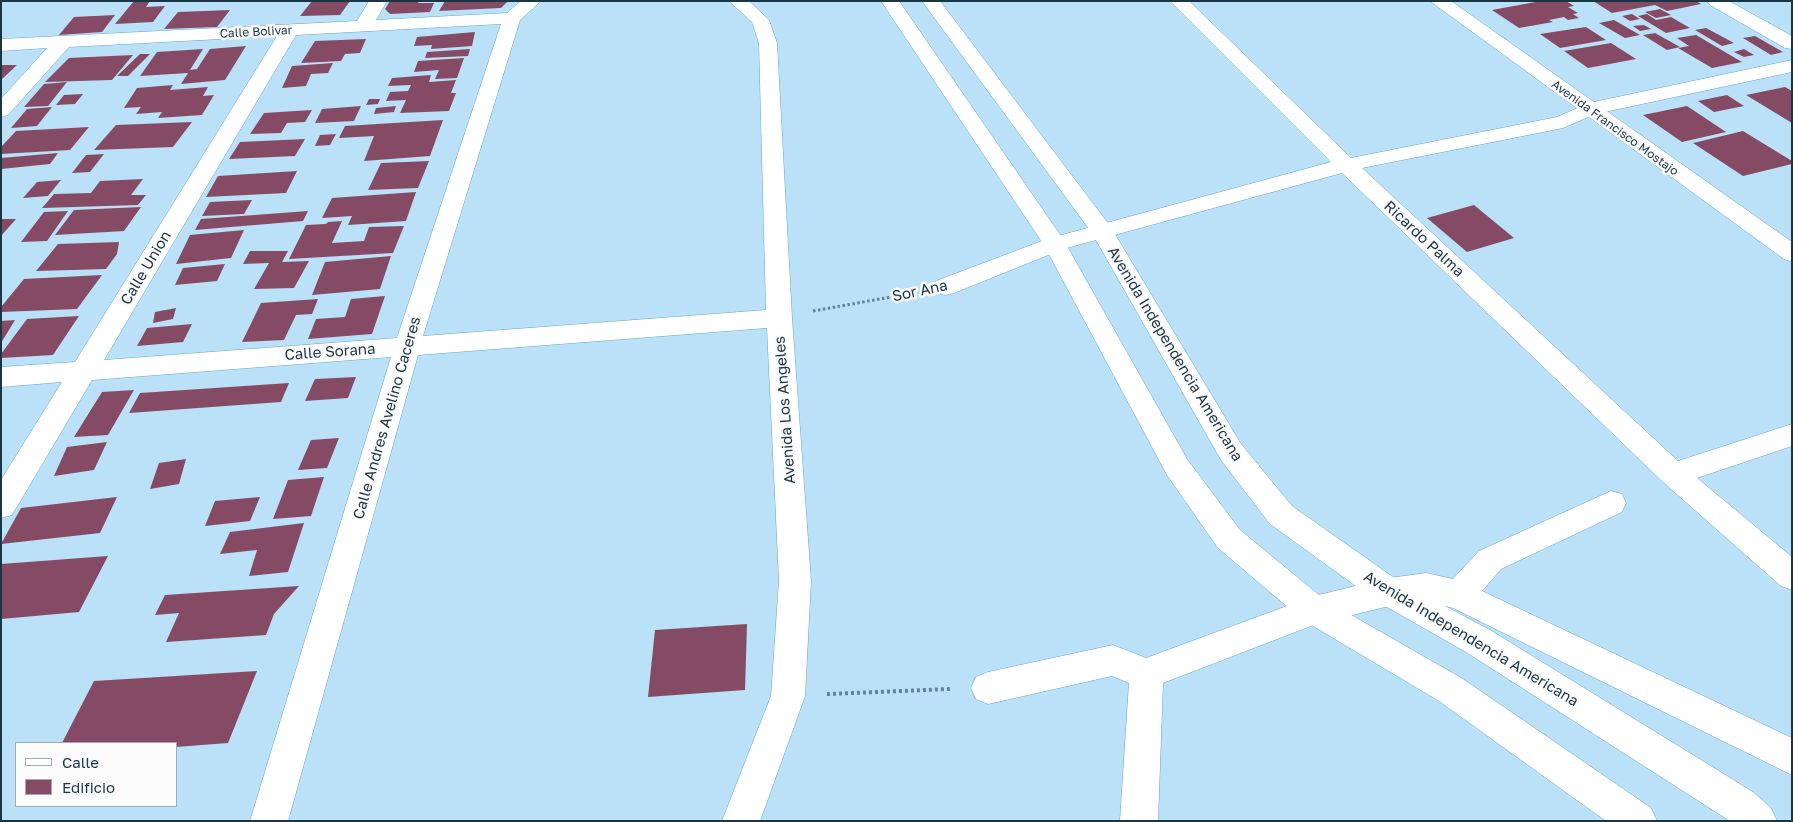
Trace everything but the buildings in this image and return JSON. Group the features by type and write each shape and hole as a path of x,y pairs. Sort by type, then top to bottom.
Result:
{"street":[{"path":"363,26 378,1"},
{"name":"Avenida Los Angeles","path":"738,1 760,20 768,43 779,318 795,581 788,696 741,821"},
{"path":"890,1 1055,244 1177,467 1229,539 1314,610 1451,690 1638,821"},
{"name":"Avenida Independencia Americana","path":"930,1 1102,231 1231,452 1281,515 1389,592 1478,641 1740,805 1758,821"},
{"name":"Ricardo Palma","path":"1179,1 1346,165 1673,474 1792,576"},
{"name":"Avenida Francisco Mostajo","path":"1439,1 1792,254"},
{"path":"1716,1 1792,44"},
{"name":"Calle Bolivar","path":"1,45 363,26 522,10"},
{"name":"Calle Andres Avelino Caceres","path":"269,821 407,346 522,10"},
{"name":"Calle Union","path":"1,506 290,30"},
{"path":"1,111 62,42"},
{"name":"Sor Ana","path":"946,287 1055,244 1346,165 1564,122 1589,109 1792,66"},
{"name":"Calle Sorana","path":"1,378 779,318"},
{"path":"1673,474 1792,435"},
{"path":"1458,595 1490,560 1611,503"},
{"path":"988,688 1113,660 1146,674 1314,610 1389,592 1426,587 1458,595 1792,756"},
{"path":"1139,821 1146,674"}],"path":[{"name":"Sor Ana","path":"779,318 946,287"},
{"path":"788,696 988,688"}]}
